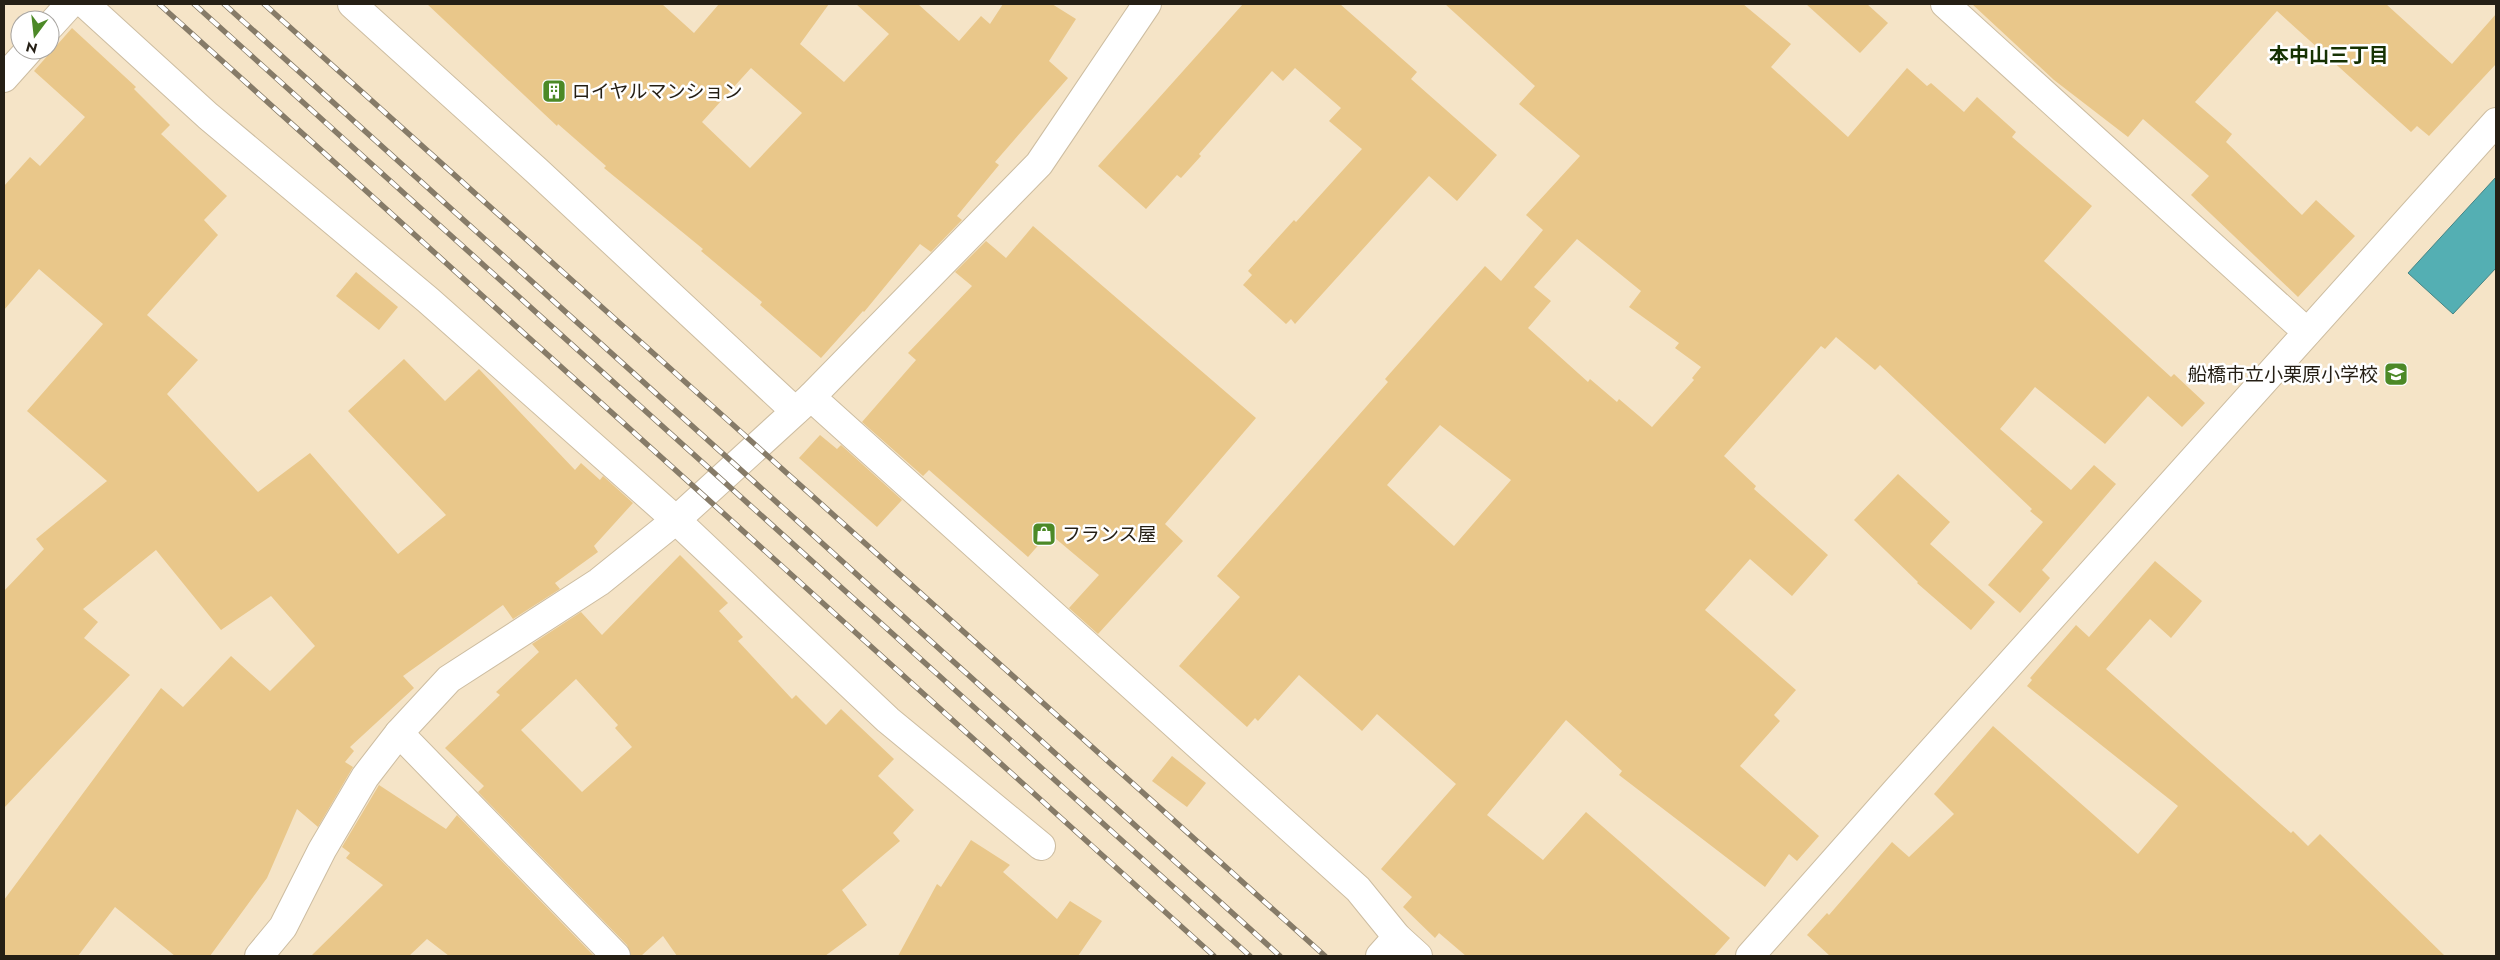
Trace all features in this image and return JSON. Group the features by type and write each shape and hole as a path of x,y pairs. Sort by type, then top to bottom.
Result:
{"street":[{"path":"60,15 70,4"},
{"path":"85,4 208,116 428,300 676,520 888,720 1041,846"},
{"path":"352,4 537,171 803,404 1096,656 1358,889 1389,947 1418,956"},
{"path":"259,956 283,927 322,850 365,778 399,733 449,679 599,582 676,520 803,404 1039,164 1147,4"},
{"path":"1945,4 2308,332"},
{"path":"4,78 19,60"},
{"path":"1750,956 2496,122"},
{"path":"399,733 616,956"}],"water":[{"path":"2496,177 2496,268 2453,314 2408,273"}],"building":[{"path":"427,4 662,4 694,33 719,4 829,4 800,44 844,82 889,34 856,4 918,4 959,41 981,16 990,24 1003,4 1052,4 1076,19 1049,61 1068,78 995,162 999,165 957,216 962,220 931,252 920,244 864,312 821,358 760,305 762,302 701,251 703,249 604,168 606,166 558,124 557,126","holes":["751,68 802,113 750,168 702,122"]},
{"path":"1243,4 1340,4 1417,72 1411,79 1497,155 1457,201 1429,176 1295,324 1291,319 1286,324 1243,285 1252,275 1248,271 1294,220 1296,222 1362,149 1329,121 1341,108 1295,68 1283,81 1272,71 1199,154 1201,156 1181,178 1177,175 1146,209 1098,166"},
{"path":"1445,4 1743,4 1791,44 1771,67 1848,137 1907,68 1927,86 1931,83 1964,112 1977,97 2016,132 2012,137 2092,206 2044,261 2171,377 2174,374 2205,403 2182,427 2148,396 2105,444 2035,387 2000,429 2071,490 2094,465 2116,484 2042,570 2050,578 2020,613 1988,585 2043,522 2030,511 2032,509 1880,365 1875,370 1836,337 1825,349 1821,346 1724,456 1756,486 1754,489 1828,555 1792,596 1750,559 1705,610 1796,690 1774,715 1780,721 1740,766 1819,836 1797,861 1789,854 1765,887 1619,775 1622,771 1566,720 1487,815 1543,860 1586,812 1730,938 1714,956 1466,956 1439,933 1435,938 1403,907 1412,897 1381,869 1456,784 1377,714 1362,731 1299,675 1258,721 1255,718 1247,727 1179,666 1240,597 1217,576 1388,382 1385,379 1485,266 1501,281 1543,230 1526,215 1580,156 1519,104 1535,86","holes":["1577,239 1641,291 1629,307 1679,343 1675,348 1701,367 1692,378 1694,380 1652,427 1619,399 1617,402 1590,379 1588,382 1528,328 1551,301 1534,287","1440,425 1511,480 1454,546 1387,485"]},
{"path":"1806,4 1867,4 1888,23 1860,53"},
{"path":"1972,4 2386,4 2452,64 2496,14 2496,64 2429,136 2417,126 2411,132 2277,11 2195,102 2232,134 2226,142 2302,215 2316,200 2355,236 2298,297 2191,195 2209,176 2143,119 2128,137 2054,80"},
{"path":"72,28 136,87 134,89 170,125 161,134 227,196 204,220 218,235 147,315 198,360 167,394 258,492 310,453 398,554 446,515 348,411 404,359 445,401 479,369 575,470 581,463 600,480 603,476 633,503 594,546 598,552 555,583 560,589 513,619 503,605 403,676 414,688 350,747 354,751 345,762 353,767 318,827 297,809 267,878 210,956 175,956 115,907 78,956 4,956 4,900 161,688 183,707 231,656 270,691 315,646 271,596 221,630 156,550 83,609 98,622 84,638 130,675 4,808 4,591 44,549 36,539 107,481 27,411 103,324 39,269 4,310 4,186 30,157 40,166 85,117 34,71 44,60 60,60 60,42"},
{"path":"1033,226 1256,418 1165,524 1183,541 1098,634 1069,608 1099,575 1049,533 1028,557 929,470 923,476 862,422 916,360 908,353 972,286 955,272 986,241 1006,258"},
{"path":"356,272 398,307 379,330 336,296"},
{"path":"820,435 837,449 841,445 902,500 877,527 799,458"},
{"path":"1898,474 1950,522 1930,544 1995,602 1971,630 1917,583 1854,520"},
{"path":"680,555 728,603 719,611 743,637 738,641 792,699 796,695 826,725 841,709 894,759 878,776 914,810 893,833 900,841 842,890 867,925 825,956 677,956 663,936 641,956 631,956 627,945 478,792 484,786 445,748 500,695 496,692 539,652 532,644 581,612 602,635","holes":["576,679 618,725 615,728 632,747 582,792 521,730"]},
{"path":"2155,561 2202,601 2171,638 2150,619 2106,669 2291,833 2293,831 2308,846 2320,834 2445,956 1830,956 1807,935 1827,913 1829,915 1892,842 1909,857 1954,814 1934,794 1993,726 2138,854 2178,806 2027,686 2032,680 2030,678 2076,625 2089,637"},
{"path":"1172,756 1206,783 1187,807 1152,781"},
{"path":"379,785 446,829 457,815 594,956 449,956 427,939 409,956 311,956 383,885 346,858 350,853 342,847"},
{"path":"971,840 1010,865 1003,872 1057,919 1070,901 1102,921 1078,956 898,956 937,884 941,887"}],"railway":[{"path":"159,4 1214,956"},
{"path":"194,4 1250,956"},
{"path":"224,4 1280,956"},
{"path":"264,4 1325,956"}],"place":[{"name":"ロイヤルマンション","path":"554,91"},
{"name":"船橋市立小栗原小学校","path":"2396,374"},
{"name":"フランス屋","path":"1044,534"}],"district":[{"name":"本中山三丁目","path":"2329,55"}]}
